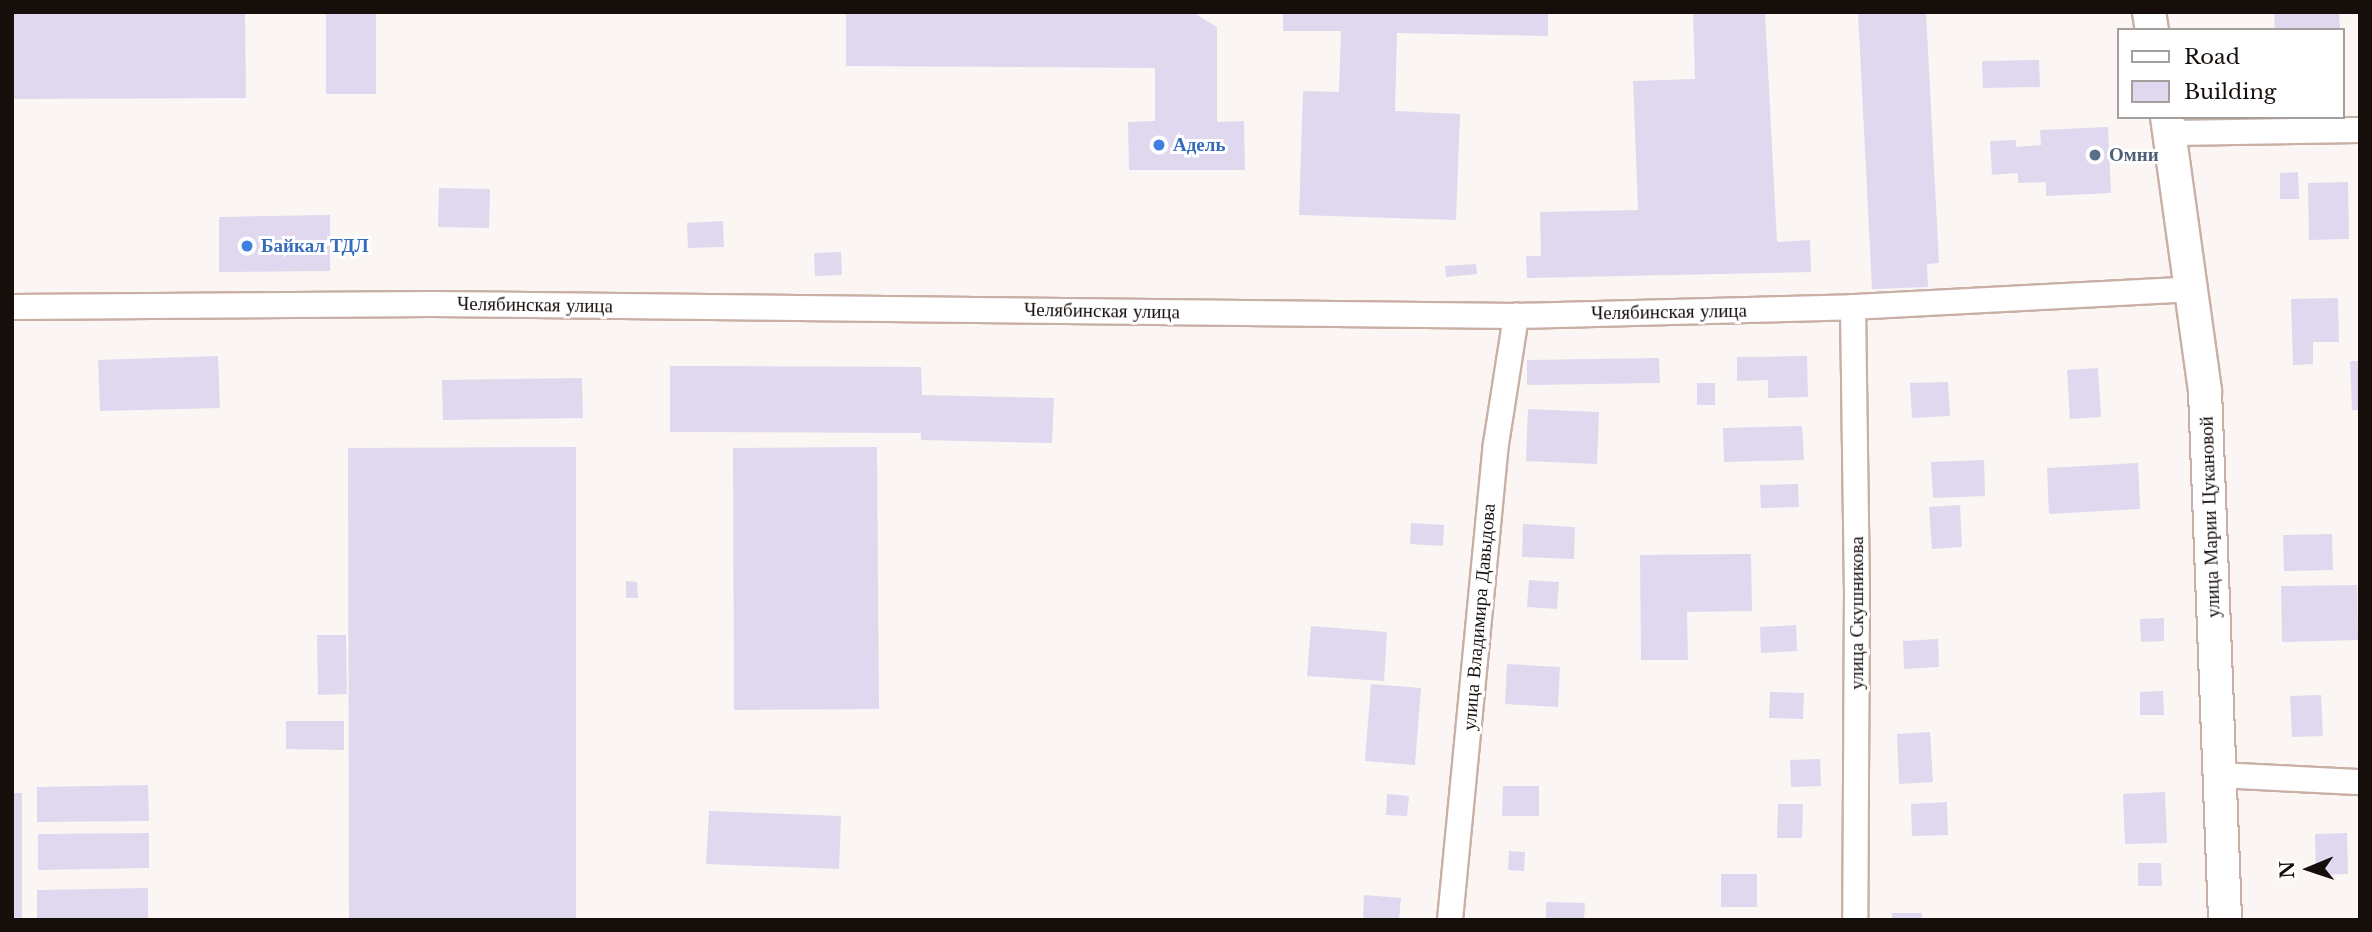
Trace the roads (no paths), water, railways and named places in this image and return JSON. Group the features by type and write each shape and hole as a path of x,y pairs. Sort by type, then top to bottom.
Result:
{"street":[{"path":"2169,125 2360,130"},
{"name":"улица Марии Цукановой","path":"2169,125 2205,391 2225,920"},
{"name":"Челябинская улица","path":"12,307 432,304 1516,316 1853,307 2192,289"},
{"name":"улица Скушникова","path":"1853,307 1857,590 1855,920"},
{"name":"улица Владимира Давыдова","path":"1450,920 1496,444 1516,316"},
{"path":"2220,775 2360,782"}],"place":[{"name":"Адель","path":"1159,145"},
{"name":"Омни","path":"2095,155"},
{"name":"Байкал ТДЛ","path":"247,246"}]}
